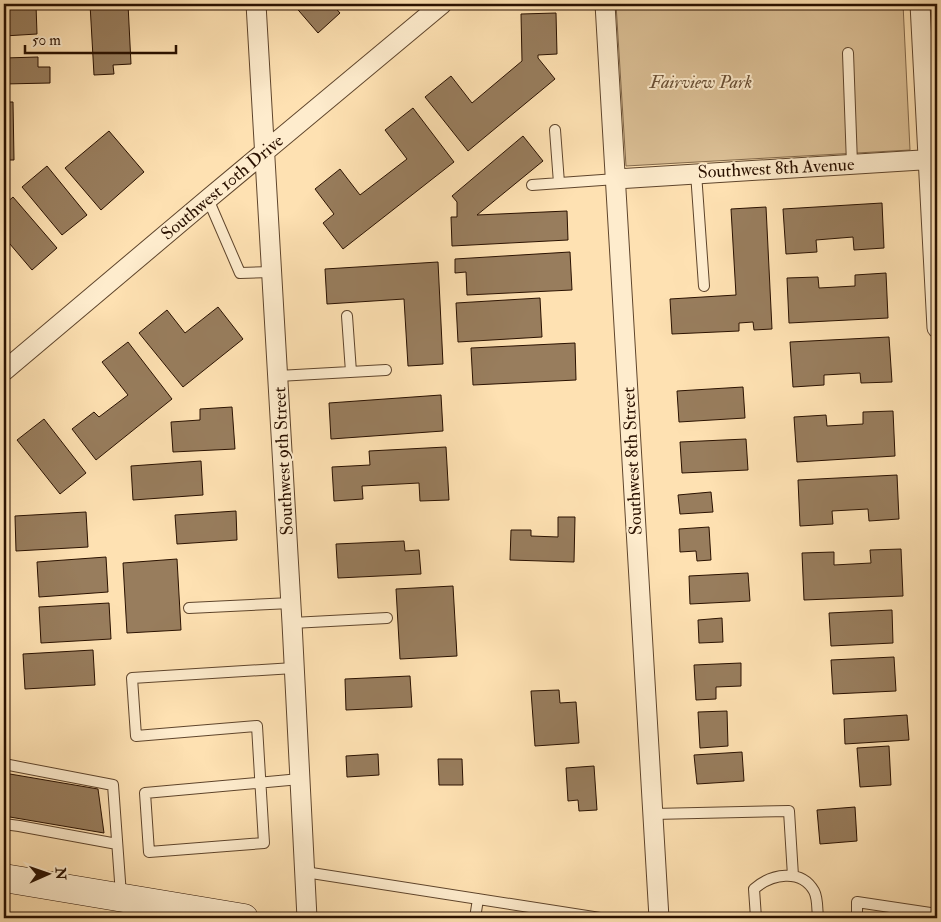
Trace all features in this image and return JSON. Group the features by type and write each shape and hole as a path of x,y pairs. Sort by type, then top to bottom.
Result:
{"main road":[{"path":"4,878 244,918"}],"street":[{"name":"Southwest 9th Street","path":"256,4 307,918"},
{"name":"Southwest 10th Drive","path":"4,371 208,198 442,4"},
{"name":"Southwest 8th Street","path":"605,4 659,918"},
{"path":"920,4 933,159 937,328"},
{"name":"Southwest 8th Avenue","path":"616,178 933,159"}],"lane":[{"path":"848,53 852,164"},
{"path":"555,130 560,183"},
{"path":"696,173 704,286"},
{"path":"532,185 616,178"},
{"path":"208,198 240,273 272,272"},
{"path":"347,316 351,372"},
{"path":"278,376 386,370"},
{"path":"189,608 290,603"},
{"path":"292,623 387,618"},
{"path":"294,668 132,678 136,736 257,726 260,783 264,844 149,852 145,793 260,783 300,779"},
{"path":"4,764 113,785 121,897"},
{"path":"653,814 789,811 793,876"},
{"path":"4,824 117,844"},
{"path":"305,872 600,918"},
{"path":"756,918 754,889 764,880 782,876 793,876 806,880 816,893 818,918"},
{"path":"476,918 478,899"},
{"path":"857,918 856,902 937,914"}],"green space":[{"name":"Fairview Park","path":"616,4 903,4 910,150 626,166"}],"building":[{"path":"90,4 128,4 131,64 113,65 114,74 94,75"},
{"path":"293,4 332,4 340,13 318,33"},
{"path":"36,5 37,34 4,36 4,7"},
{"path":"556,13 557,54 538,55 538,58 555,79 468,151 425,97 451,76 472,103 522,61 521,14"},
{"path":"38,57 38,67 50,67 50,83 4,84 4,58"},
{"path":"4,102 13,102 14,160 4,160"},
{"path":"413,108 454,162 343,249 323,223 334,214 315,189 340,169 360,195 407,159 385,130"},
{"path":"109,131 144,172 101,210 65,168"},
{"path":"523,136 543,161 477,215 567,211 568,240 452,246 451,217 457,217 457,202 452,196"},
{"path":"47,166 87,215 62,235 22,187"},
{"path":"13,197 57,248 32,270 4,237 4,205"},
{"path":"882,203 884,248 854,250 853,237 816,240 817,252 786,254 783,209"},
{"path":"766,207 772,329 754,330 753,322 739,323 739,331 672,334 670,299 736,295 731,209"},
{"path":"570,252 572,290 467,295 466,272 455,273 455,259"},
{"path":"438,262 443,364 408,366 404,299 327,304 325,269"},
{"path":"886,273 888,318 789,323 787,278 818,277 819,288 855,286 855,275"},
{"path":"540,298 542,337 458,342 456,303"},
{"path":"218,307 243,339 183,387 139,333 167,310 185,333"},
{"path":"889,337 892,382 861,383 860,373 824,375 824,385 793,387 790,342"},
{"path":"128,342 172,399 96,460 72,429 94,412 99,417 128,395 102,362"},
{"path":"575,343 576,380 473,385 471,348"},
{"path":"743,387 745,418 679,422 677,391"},
{"path":"441,395 443,431 331,439 329,403"},
{"path":"232,407 235,449 173,452 171,422 200,420 200,409"},
{"path":"893,411 895,456 797,462 794,417 826,415 827,426 863,424 863,412"},
{"path":"44,419 86,473 60,494 17,440"},
{"path":"746,439 748,470 682,473 680,442"},
{"path":"446,447 449,500 420,501 419,483 362,486 363,499 334,501 332,467 370,465 369,451"},
{"path":"201,461 203,495 133,500 131,466"},
{"path":"897,475 899,519 869,521 868,509 832,511 833,524 800,526 798,480"},
{"path":"711,492 713,512 680,514 678,495"},
{"path":"236,511 237,540 177,544 175,515"},
{"path":"86,512 88,547 16,551 15,516"},
{"path":"558,517 575,517 574,562 510,560 511,530 531,530 531,536 558,537"},
{"path":"709,527 711,560 697,561 696,551 680,552 679,529"},
{"path":"404,541 405,551 419,550 421,574 338,578 336,544"},
{"path":"901,549 903,596 804,600 802,553 834,552 834,565 871,563 870,550"},
{"path":"106,557 108,592 39,597 37,562"},
{"path":"177,559 181,630 127,633 123,563"},
{"path":"748,573 750,601 690,604 689,576"},
{"path":"453,586 457,656 400,659 396,589"},
{"path":"109,603 111,639 41,643 39,607"},
{"path":"892,610 893,643 831,646 829,613"},
{"path":"722,618 723,642 699,643 698,620"},
{"path":"93,650 95,685 25,689 23,654"},
{"path":"894,657 896,691 833,694 831,660"},
{"path":"741,663 741,686 716,687 716,699 696,700 694,665"},
{"path":"410,676 412,707 346,710 345,679"},
{"path":"559,690 560,703 576,702 579,743 535,746 531,691"},
{"path":"727,711 728,746 700,748 698,712"},
{"path":"907,715 909,740 845,744 844,719"},
{"path":"889,746 891,785 860,787 857,748"},
{"path":"742,752 744,781 697,784 694,755"},
{"path":"378,754 379,775 347,777 346,756"},
{"path":"438,759 462,759 463,785 439,785"},
{"path":"594,766 597,810 579,811 578,800 568,801 566,768"},
{"path":"4,773 98,789 104,833 4,816"},
{"path":"855,807 857,841 820,844 817,810"},
{"path":"863,913 893,918 863,918"}]}
